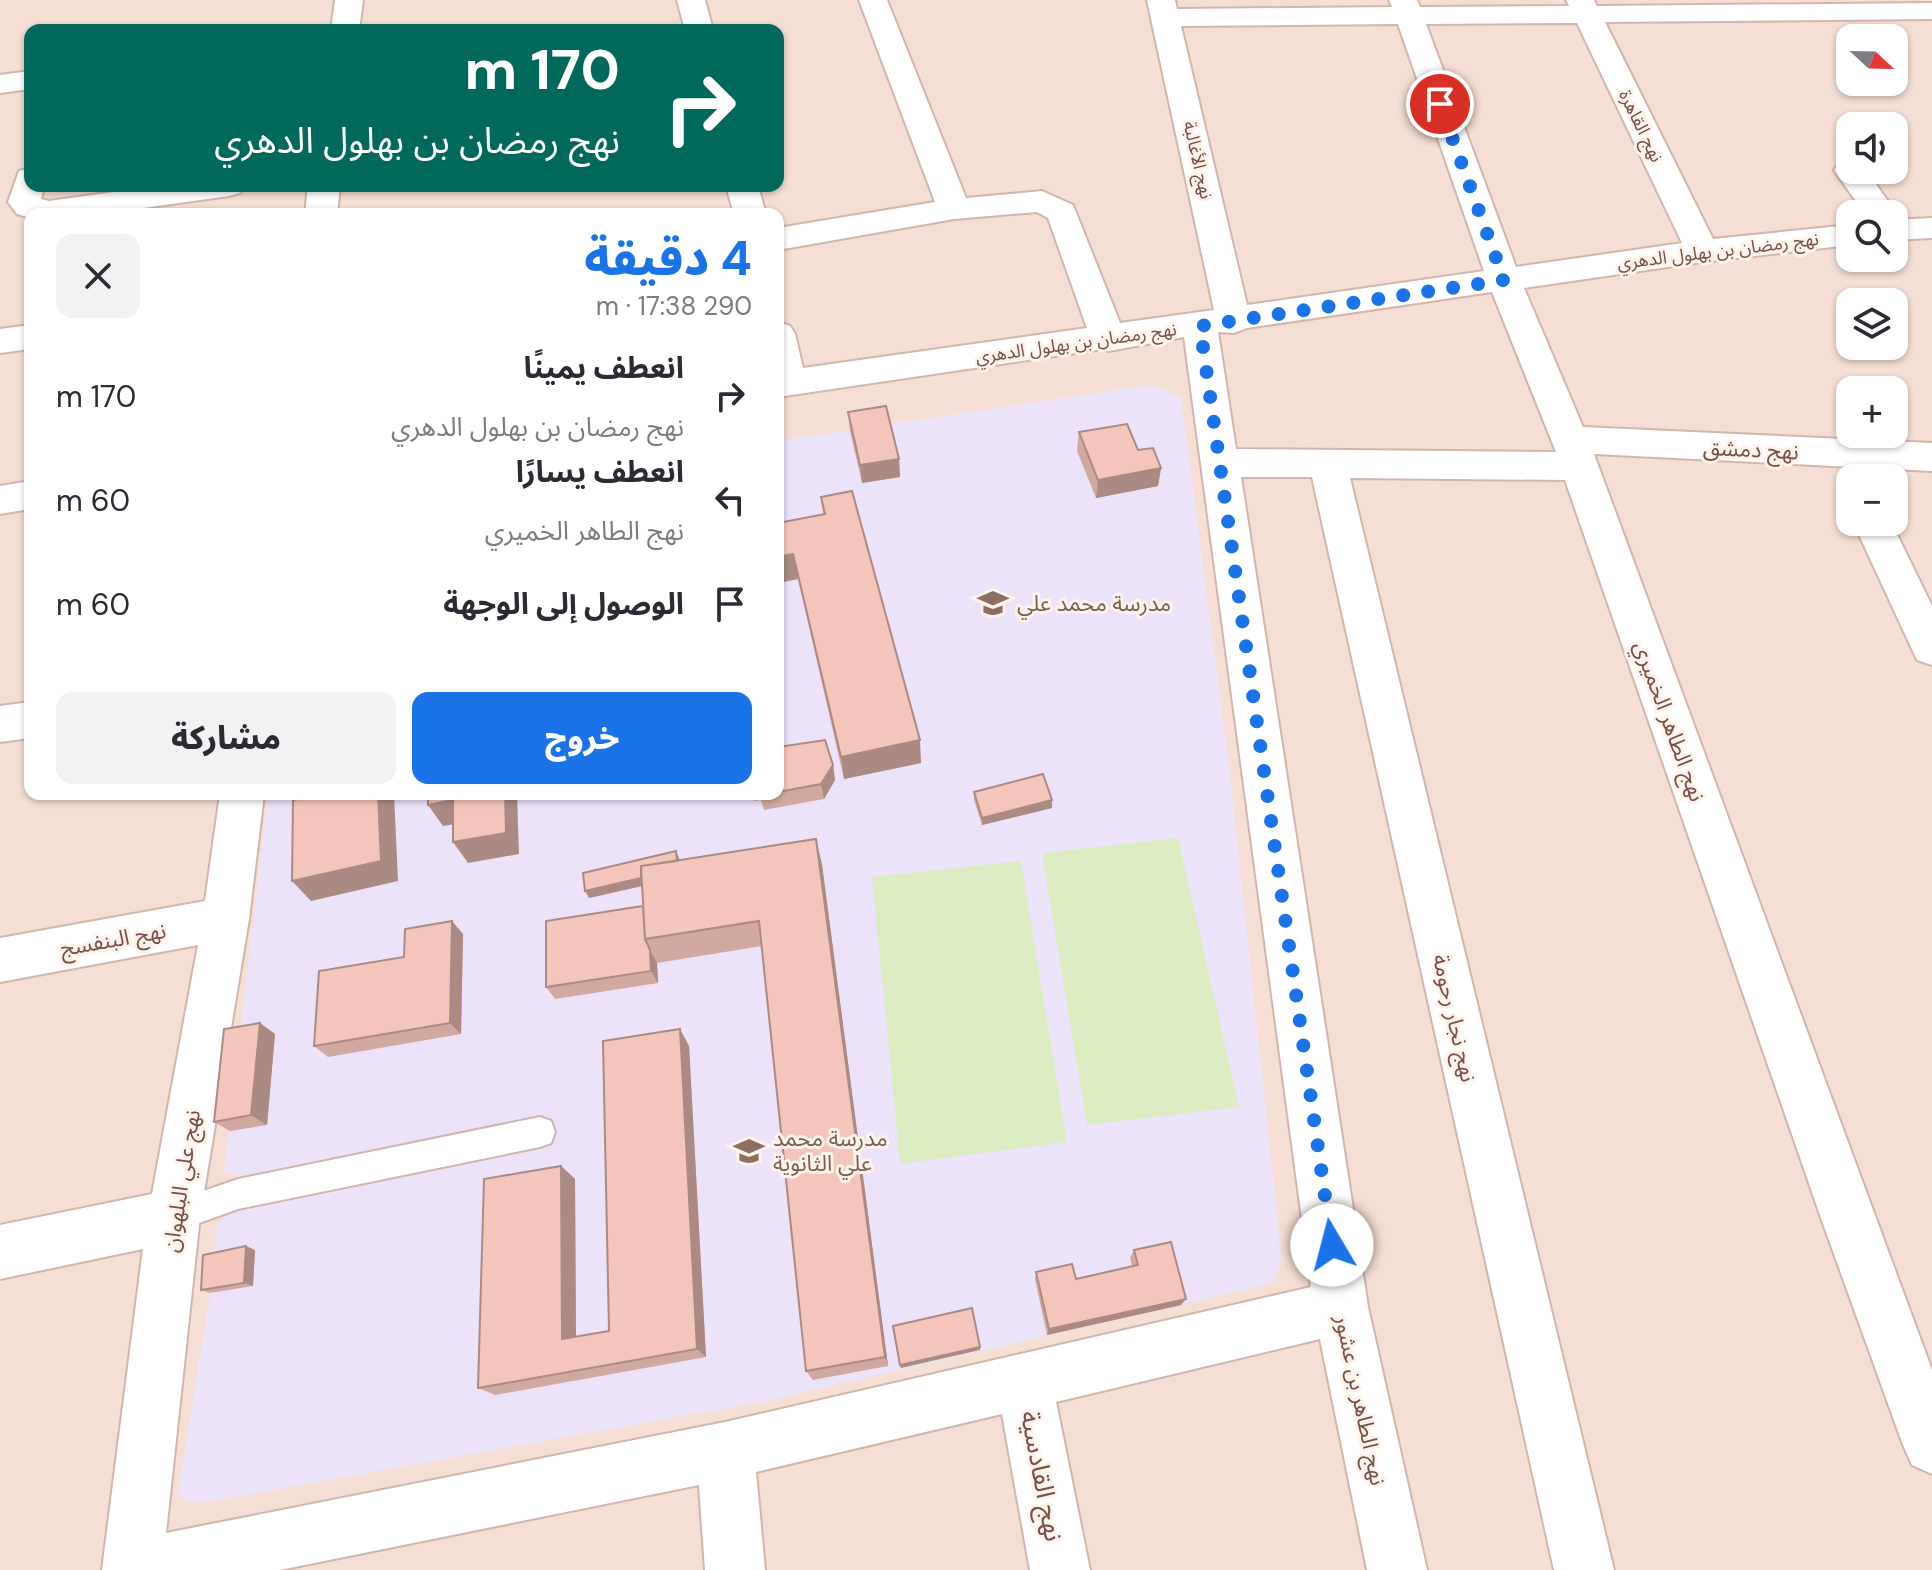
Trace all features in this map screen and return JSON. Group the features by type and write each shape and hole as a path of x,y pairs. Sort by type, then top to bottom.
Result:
{"street":[{"path":"346,24 349,0"},
{"path":"691,0 697,24"},
{"path":"873,0 954,209"},
{"path":"1164,9 1760,6 1932,11"},
{"name":"نهج القاهرة","path":"1583,7 1702,251"},
{"name":"نهج الطاهر الخميري","path":"1406,8 1504,280 1575,453 1836,1188 1932,1445"},
{"name":"نهج الأغالبة","path":"1164,9 1217,324"},
{"path":"0,84 24,81"},
{"path":"26,192 24,202 33,208"},
{"path":"71,208 186,192"},
{"path":"784,238 954,209 1042,201 1058,207 1109,339"},
{"path":"1908,229 1932,228"},
{"name":"نهج رمضان بن بهلول الدهري","path":"784,384 1217,324 1702,251 1836,237"},
{"name":"نهج الطاهر بن عشور","path":"1217,324 1221,463 1341,1307 1397,1570"},
{"path":"0,341 24,338"},
{"name":"نهج دمشق","path":"1221,463 1328,466 1575,453 1836,466"},
{"name":"نهج دمشق","path":"1865,464 1932,457"},
{"name":"نهج نجار رحومة","path":"1328,466 1584,1570"},
{"path":"0,500 24,496"},
{"path":"1879,536 1932,648"},
{"path":"0,724 24,721"},
{"name":"نهج علي البلهوان","path":"132,1570 174,1216 226,919 241,800"},
{"name":"نهج البنفسج","path":"0,960 226,919"},
{"path":"0,1252 174,1216"},
{"path":"132,1570 725,1451 1341,1307"},
{"name":"نهج القادسية","path":"1024,1382 1060,1570"},
{"path":"725,1451 735,1570"}],"lane":[{"path":"174,1216 238,1194 540,1132"}],"shaded area":[{"path":"0,0 1932,0 1932,1570 0,1570"},
{"name":"مدرسة محمد علي الثانوية","path":"1151,385 1181,397 1229,765 1281,1251 1280,1267 1272,1283 766,1401 201,1503 186,1501 178,1493 210,1294 217,1224 235,1209 240,1178 224,1171 267,800 784,800 784,440"}],"green space":[{"path":"1178,838 1239,1107 1087,1125 1042,853"},
{"path":"1021,861 1067,1142 900,1164 872,877"}],"building":[{"path":"886,406 899,459 860,465 848,412"},
{"path":"1127,424 1138,450 1153,448 1161,468 1098,480 1079,432"},
{"path":"852,491 920,740 841,757 793,554 784,556 784,522 825,514 821,497"},
{"path":"825,740 833,765 821,784 784,791 784,746"},
{"path":"1043,774 1052,800 982,818 974,792"},
{"path":"293,800 378,800 381,861 292,881"},
{"path":"428,800 453,800 428,805"},
{"path":"453,800 505,800 506,833 453,842"},
{"path":"816,839 885,1357 806,1371 759,921 645,939 641,866"},
{"path":"676,851 677,861 641,866 641,878 585,891 583,873"},
{"path":"643,906 651,971 546,987 546,921"},
{"path":"452,921 450,1023 314,1046 319,971 404,957 405,929"},
{"path":"260,1023 251,1115 214,1122 224,1029"},
{"path":"680,1029 697,1349 478,1388 484,1179 561,1166 562,1339 609,1331 603,1041"},
{"path":"1171,1242 1186,1299 1049,1329 1036,1272 1072,1264 1076,1279 1138,1265 1134,1250"},
{"path":"246,1246 244,1283 201,1290 203,1255"},
{"path":"972,1308 980,1347 900,1365 893,1326"}],"place":[{"name":"مدرسة محمد علي","path":"993,603"},
{"name":"مدرسة محمد علي الثانوية","path":"749,1151"}],"route":[{"path":"1332,1245 1200,326 1504,280 1440,104"}]}
